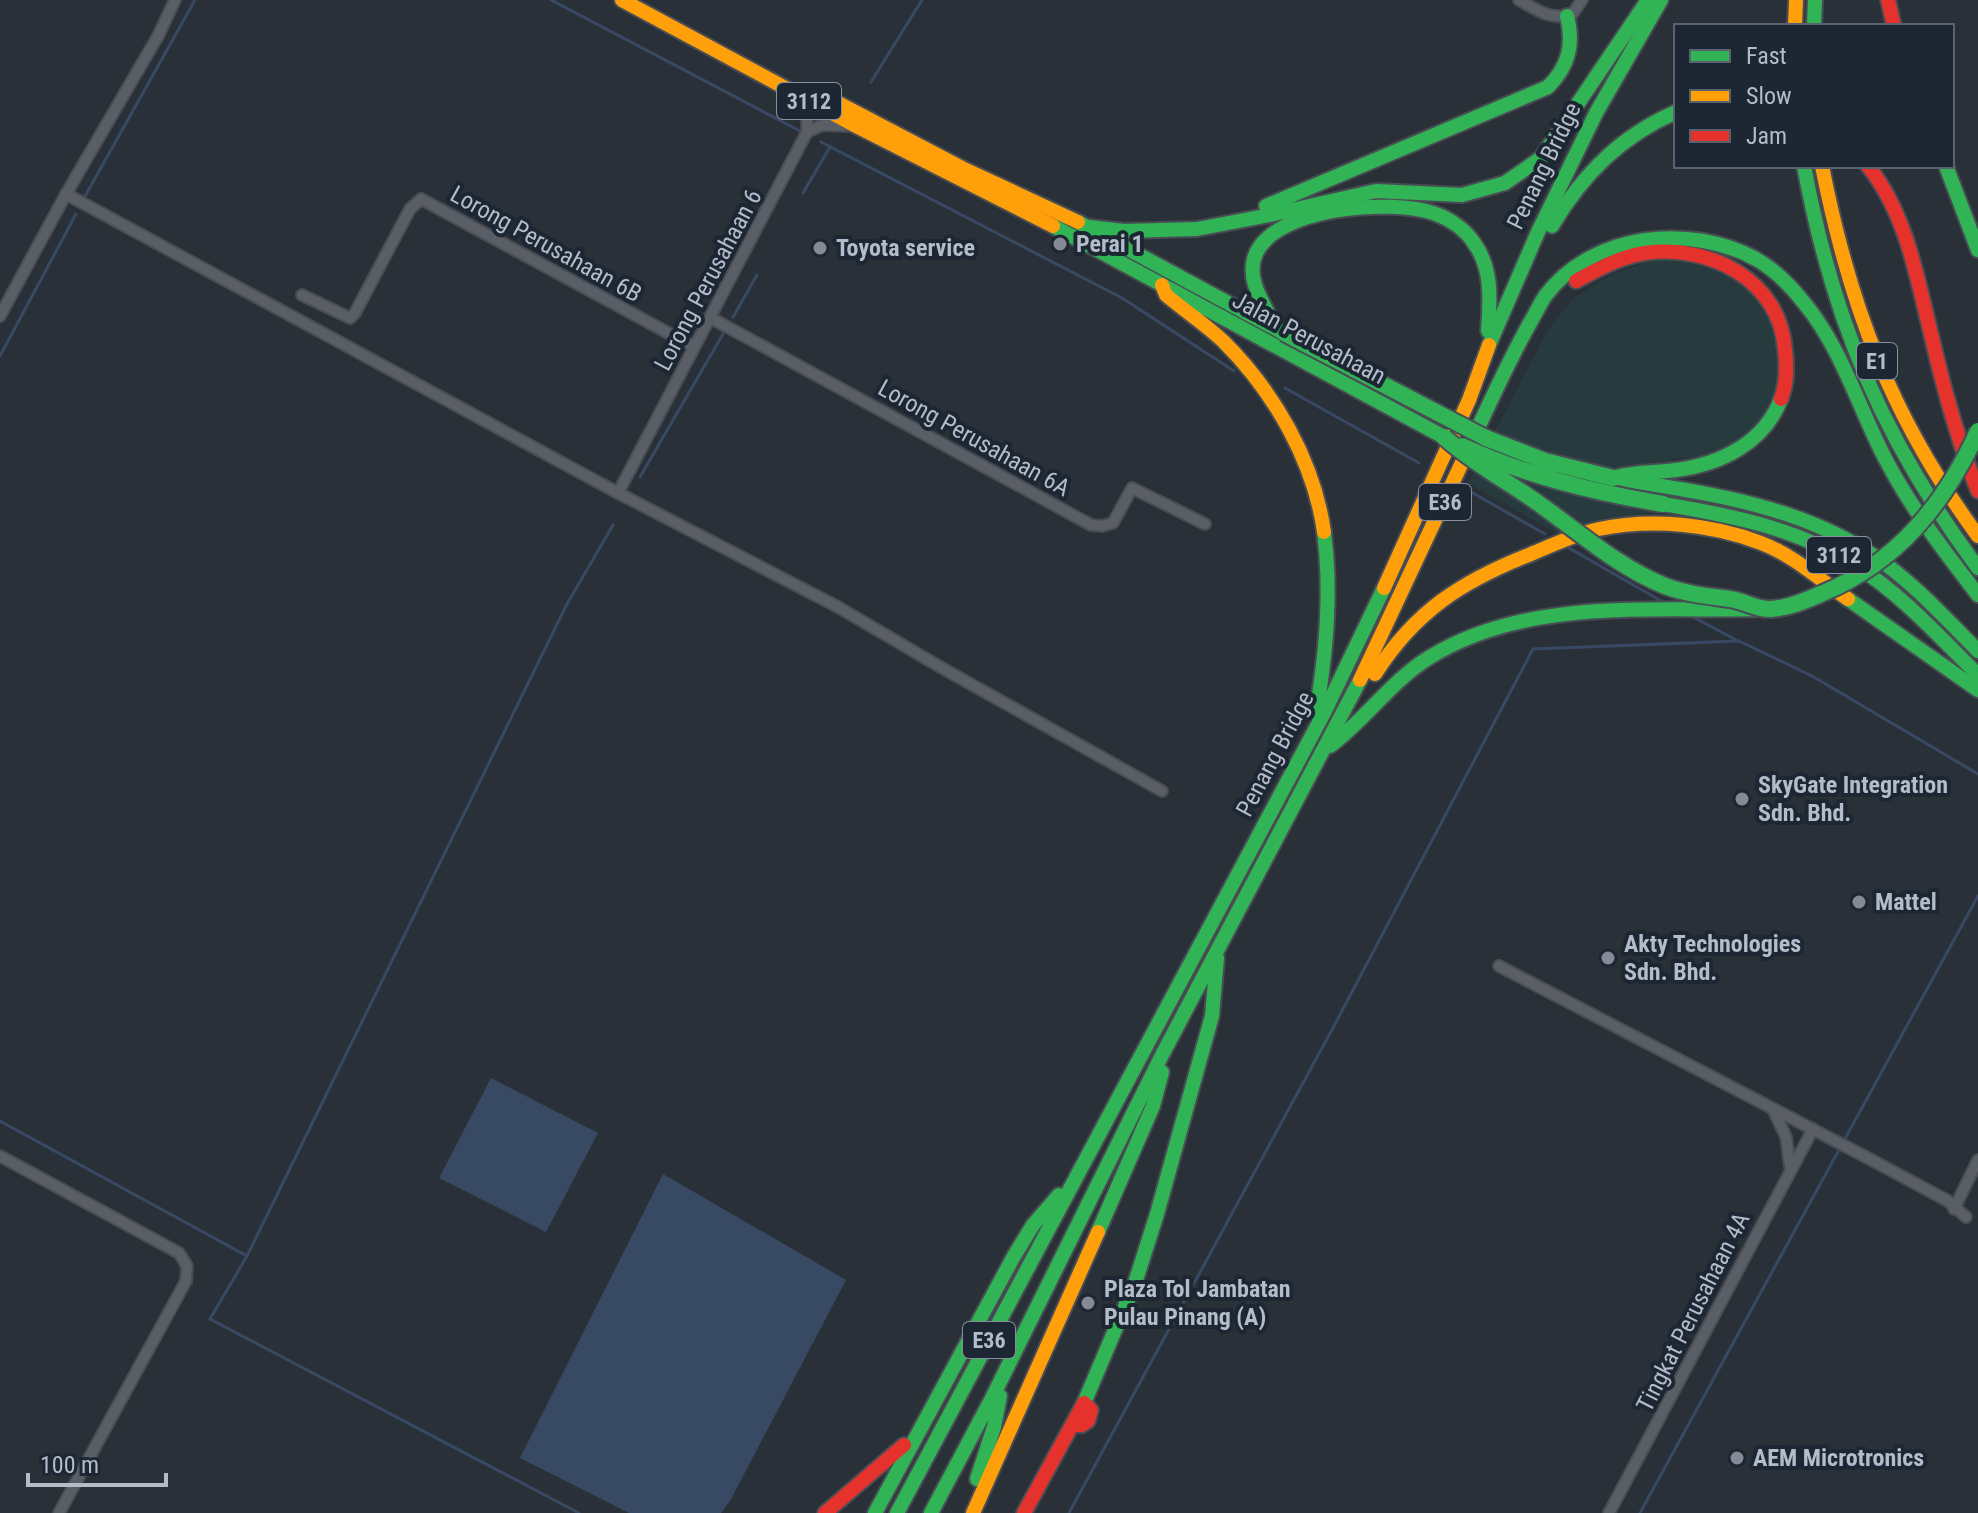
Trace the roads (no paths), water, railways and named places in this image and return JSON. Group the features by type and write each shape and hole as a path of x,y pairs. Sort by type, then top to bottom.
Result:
{"main road":[{"name":"Jalan Perusahaan","path":"622,0 1162,285 1280,351 1503,466 1602,494 1664,495 1764,506 1830,531 1886,565 1978,651"},
{"name":"Jalan Perusahaan","path":"643,0 962,168 1089,227 1496,443 1545,461 1613,478 1789,532 1840,555 1884,587 1978,675"},
{"path":"1089,227 1156,234 1186,231 1376,191 1443,195 1487,191 1534,165 1548,149 1648,0"},
{"name":"Penang Bridge","path":"897,1513 1311,736 1409,536 1469,400 1519,274 1596,113 1661,0"},
{"path":"1795,24 1796,0"},
{"path":"1814,24 1815,0"},
{"path":"1888,0 1894,24"},
{"path":"1234,221 1548,87 1560,72 1571,49 1572,34 1567,16"},
{"path":"1519,274 1580,184 1600,160 1622,142 1674,113"},
{"name":"E1","path":"1804,168 1827,271 1868,390 1910,471 1978,568"},
{"name":"E1","path":"1822,168 1843,263 1880,369 1926,459 1978,536"},
{"path":"1869,168 1893,202 1906,234 1964,458 1978,491"},
{"path":"1947,168 1978,250"},
{"path":"1279,330 1257,294 1254,279 1254,258 1267,237 1290,224 1339,211 1373,206 1411,206 1444,216 1467,234 1480,251 1490,297 1485,354"},
{"path":"1533,318 1547,293 1578,266 1613,248 1640,239 1674,237 1709,242 1740,251 1763,264 1799,295 1818,318 1890,468 1978,595"},
{"path":"1533,318 1580,278 1633,257 1662,253 1699,254 1734,267 1754,281 1772,302 1785,336 1787,368 1782,398 1765,428 1749,443 1722,458 1683,469 1630,473 1613,478"},
{"path":"1162,285 1168,298 1220,338 1259,382 1293,435 1312,481 1327,548 1330,617 1324,675 1311,736"},
{"name":"Penang Bridge","path":"931,1513 1003,1377 1165,1049 1358,686 1509,359 1533,318"},
{"path":"1324,750 1343,737 1403,677 1432,655 1491,628 1548,616 1763,609 1820,595 1864,574 1923,524 1945,495 1978,431"},
{"path":"1444,437 1460,452 1515,486 1634,570 1678,590 1747,602 1763,609"},
{"path":"1358,686 1373,678 1390,649 1427,609 1468,581 1588,532 1613,526 1652,525 1718,532 1767,545 1804,566 1978,690"},
{"path":"1024,1513 1084,1403 1135,1283 1212,1016 1218,951"},
{"name":"Penang Bridge","path":"973,1513 1153,1106 1165,1049"},
{"path":"875,1513 1014,1256 1033,1225 1082,1168"},
{"path":"962,1513 981,1471 994,1427 1003,1377"},
{"path":"825,1513 915,1436"}],"street":[{"path":"0,316 66,194 158,36 175,0"},
{"path":"1519,0 1550,16 1567,16 1582,0"},
{"path":"783,87 803,106 807,132 822,125 858,127"},
{"name":"Lorong Perusahaan 6","path":"618,493 807,132"},
{"path":"66,194 618,493 838,607 1162,791"},
{"name":"Lorong Perusahaan 6B","path":"302,295 350,318 410,209 421,199 694,347"},
{"name":"Lorong Perusahaan 6A","path":"711,318 1091,525 1113,523 1132,488 1205,524"},
{"path":"1499,966 1846,1146 1948,1201 1966,1217"},
{"path":"1772,1107 1790,1153 1790,1167 1782,1182"},
{"name":"Tingkat Perusahaan 4A","path":"1609,1513 1782,1182 1813,1129"},
{"path":"0,1156 179,1253 187,1266 186,1281 59,1513"},
{"path":"1954,1209 1978,1160"}],"water":[{"path":"491,1078 598,1133 546,1232 439,1178"},
{"path":"663,1174 846,1280 721,1513 629,1513 520,1458"}],"waterway":[{"path":"84,198 195,0"},
{"path":"551,0 800,131"},
{"path":"871,82 922,0"},
{"path":"821,142 1122,298 1234,371"},
{"path":"803,193 830,147"},
{"path":"0,356 76,214"},
{"path":"733,317 757,275"},
{"path":"640,477 723,334"},
{"path":"1285,388 1419,463"},
{"path":"1471,492 1545,534"},
{"path":"247,1256 567,604 613,525"},
{"path":"1569,548 1663,602"},
{"path":"1695,618 1738,641"},
{"path":"1069,1513 1334,1026 1533,649 1739,641 1812,676 1978,774"},
{"path":"1640,1513 1978,896"},
{"path":"0,1121 247,1256 210,1319 579,1513"}],"place":[{"name":"Perai 1","path":"1060,244"},
{"name":"Toyota service","path":"820,248"},
{"name":"SkyGate Integration Sdn. Bhd.","path":"1742,799"},
{"name":"Mattel","path":"1859,902"},
{"name":"Akty Technologies Sdn. Bhd.","path":"1608,958"},
{"name":"Plaza Tol Jambatan Pulau Pinang (A)","path":"1088,1303"},
{"name":"AEM Microtronics","path":"1737,1458"}]}
